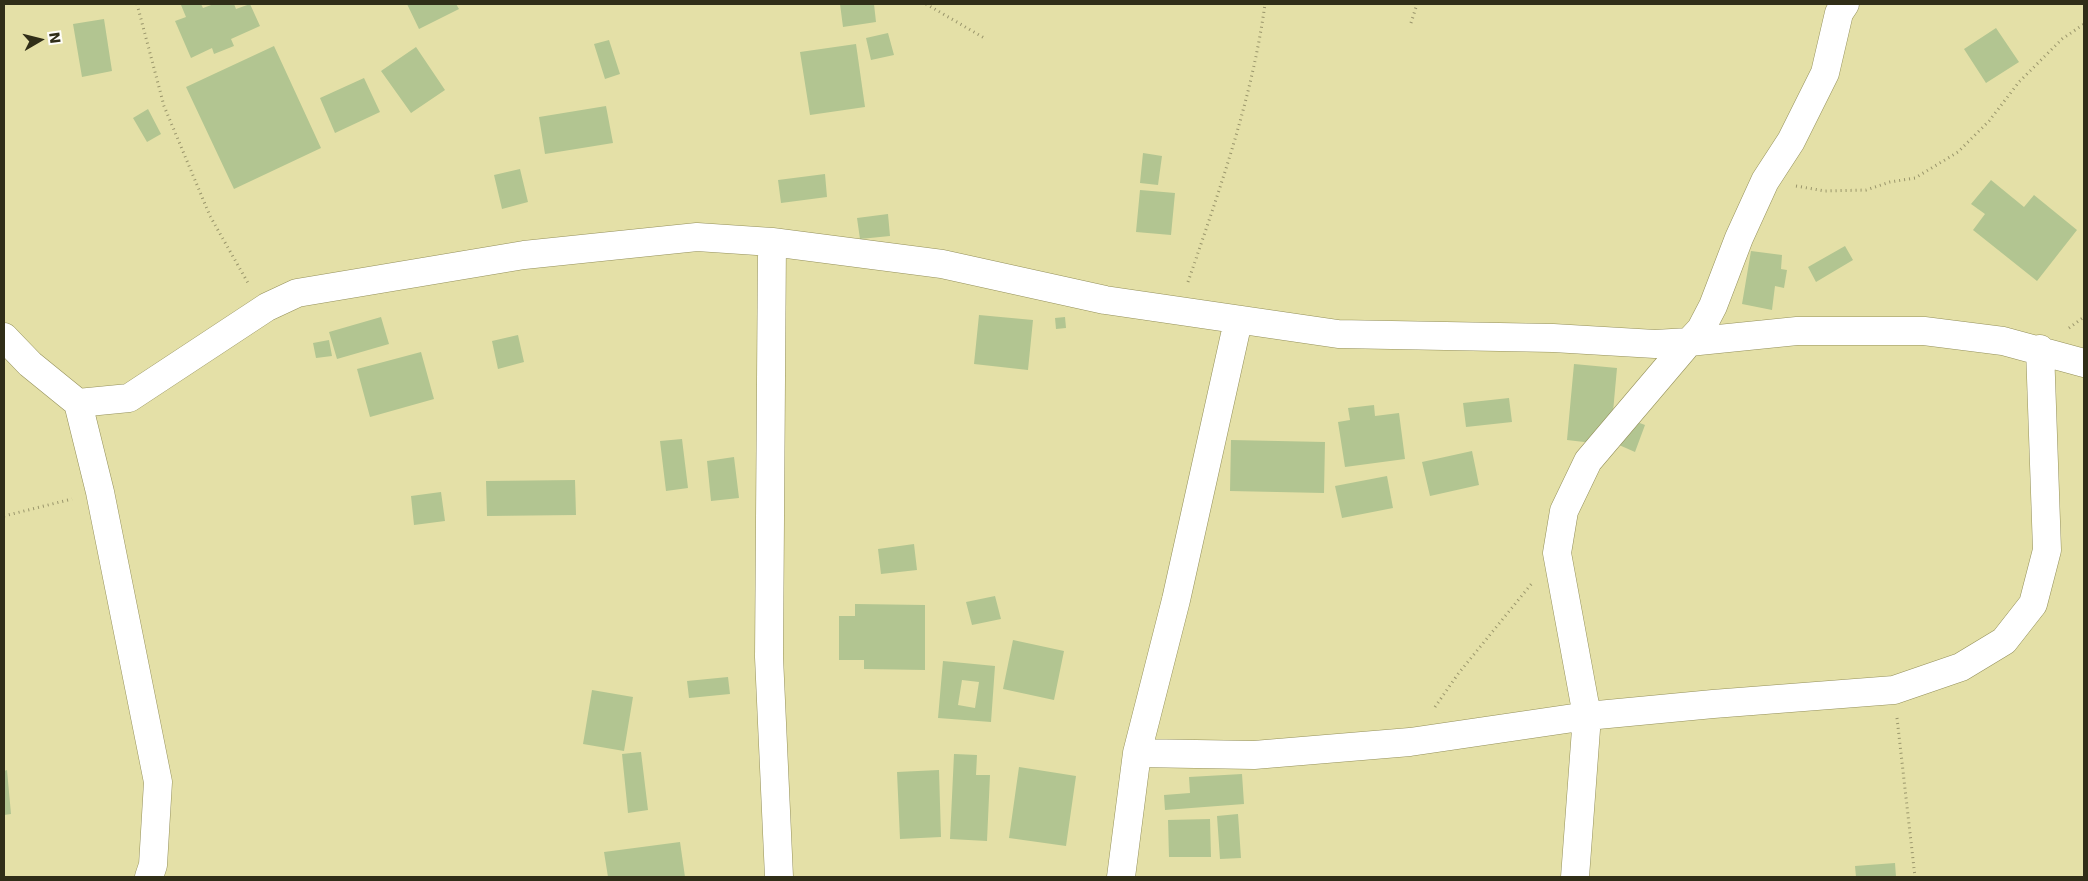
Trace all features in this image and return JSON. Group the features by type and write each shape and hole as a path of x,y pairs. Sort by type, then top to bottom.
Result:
{"street":[{"path":"1575,877 1587,716 1557,554 1564,511 1588,461 1701,329 1713,306 1738,238 1765,181 1791,141 1825,73 1839,13 1845,4"},
{"path":"78,404 129,398 267,307 297,293 524,255 697,238 772,242 942,264 1105,300 1178,310 1238,322 1338,334 1553,338 1655,344 1797,331 1924,330 2002,341 2040,349 2084,363"},
{"path":"772,242 769,657 779,877"},
{"path":"1121,877 1138,754 1176,600 1238,322"},
{"path":"4,337 30,364 78,404 100,492 158,782 153,865 149,877"},
{"path":"1138,754 1254,755 1410,742 1587,716 1894,690 1962,666 2004,641 2033,604 2047,550 2040,349"}],"path":[{"path":"137,4 164,106 210,216 243,276 267,307"},
{"path":"926,4 986,39"},
{"path":"1178,310 1229,161 1260,43 1265,4"},
{"path":"1411,22 1416,4"},
{"path":"1765,181 1825,191 1866,190 1890,182 1915,178 1958,152 1989,121 2019,82 2062,40 2084,24"},
{"path":"4,516 100,492"},
{"path":"1410,742 1458,674 1557,554"},
{"path":"1894,690 1915,877"}],"building":[{"path":"201,4 203,8 214,4 234,4 236,9 250,4 260,26 231,39 234,46 214,54 212,48 191,58 175,21 186,17 181,5"},
{"path":"407,4 456,4 459,9 419,29"},
{"path":"840,4 874,4 876,22 843,27"},
{"path":"104,19 112,71 82,77 73,24"},
{"path":"1996,28 2019,62 1986,83 1964,49"},
{"path":"888,33 894,55 871,60 866,38"},
{"path":"609,40 620,74 605,79 594,44"},
{"path":"856,44 865,107 810,115 800,52"},
{"path":"274,46 321,148 234,189 186,87"},
{"path":"416,47 445,90 411,113 381,71"},
{"path":"364,78 380,112 335,133 320,98"},
{"path":"606,106 613,143 545,154 539,117"},
{"path":"148,109 161,134 147,142 133,118"},
{"path":"1143,153 1162,156 1158,185 1140,183"},
{"path":"520,169 528,202 502,209 494,175"},
{"path":"825,174 827,197 781,203 778,180"},
{"path":"1991,180 2024,207 2034,195 2077,230 2037,281 1973,230 1985,214 1971,204"},
{"path":"1140,190 1175,193 1171,235 1136,232"},
{"path":"888,214 890,236 860,239 857,218"},
{"path":"1845,246 1853,260 1816,282 1808,267"},
{"path":"1751,251 1782,255 1781,269 1787,270 1784,288 1775,286 1772,310 1742,304"},
{"path":"979,315 1033,320 1028,370 974,364"},
{"path":"381,317 389,344 337,359 329,332"},
{"path":"1065,317 1066,328 1056,329 1055,318"},
{"path":"518,335 524,362 498,369 492,341"},
{"path":"329,340 332,356 316,358 313,343"},
{"path":"421,352 434,399 370,417 357,369"},
{"path":"1574,364 1617,368 1610,445 1567,440"},
{"path":"1509,398 1512,422 1466,427 1463,403"},
{"path":"1374,405 1375,416 1399,413 1405,459 1345,467 1338,422 1350,420 1348,408"},
{"path":"1629,419 1645,425 1635,452 1619,445"},
{"path":"682,439 688,488 666,491 660,441"},
{"path":"1231,440 1325,442 1324,493 1230,491"},
{"path":"1472,451 1479,485 1430,496 1422,462"},
{"path":"734,457 739,498 711,501 707,461"},
{"path":"1387,476 1393,508 1342,518 1335,486"},
{"path":"575,480 576,515 487,516 486,481"},
{"path":"441,492 445,521 414,525 411,496"},
{"path":"914,544 917,570 881,574 878,549"},
{"path":"995,596 1001,619 972,625 966,602"},
{"path":"855,604 925,605 925,670 864,669 864,660 839,660 839,616 855,616"},
{"path":"1013,640 1064,651 1054,700 1003,689"},
{"path":"943,661 995,666 991,722 938,718","holes":["962,680 979,682 975,708 958,705"]},
{"path":"728,677 730,694 689,698 687,681"},
{"path":"592,690 633,697 624,751 583,744"},
{"path":"641,752 648,810 628,813 622,754"},
{"path":"954,754 977,755 976,775 990,775 987,841 950,839"},
{"path":"1019,767 1076,776 1066,846 1009,838"},
{"path":"7,770 11,814 4,815 4,771"},
{"path":"939,770 941,837 900,839 897,772"},
{"path":"1242,774 1244,804 1165,810 1164,795 1190,793 1189,777"},
{"path":"1238,814 1241,858 1220,859 1217,816"},
{"path":"1210,819 1211,857 1169,857 1168,820"},
{"path":"680,842 685,877 608,877 604,852"},
{"path":"1895,863 1896,877 1856,877 1855,866"}]}
